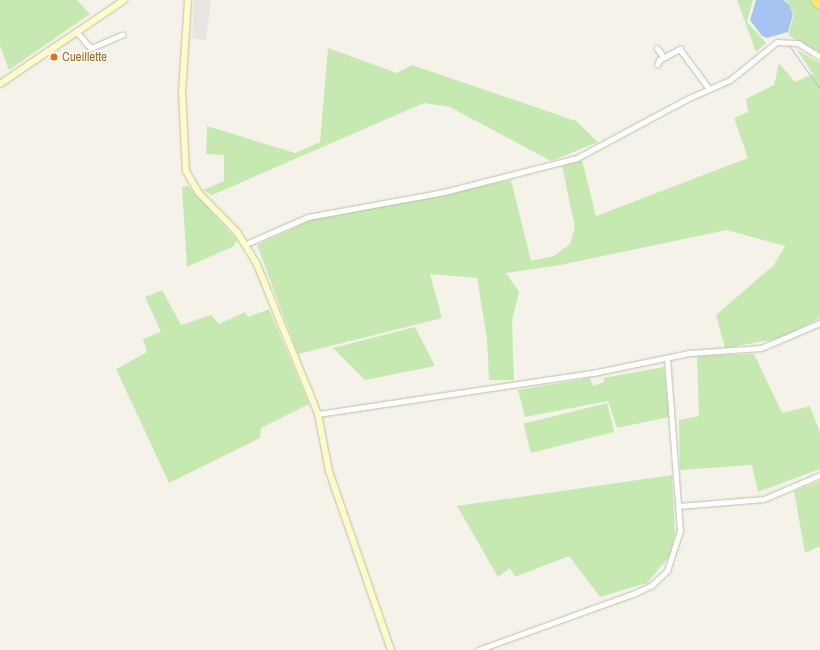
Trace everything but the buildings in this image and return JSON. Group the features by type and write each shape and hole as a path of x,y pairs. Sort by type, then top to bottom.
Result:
{"highway":[{"path":"815,0 820,5"}],"street":[{"path":"0,84 124,0"},
{"path":"188,0 182,92 186,171 198,192 246,244 318,414 329,471 391,650"},
{"path":"77,32 91,48 122,35"},
{"path":"246,244 308,217 444,192 577,158 709,88 730,80 765,49 783,41 798,42 820,57"},
{"path":"657,48 664,57"},
{"path":"657,65 664,57 678,49 684,51 709,88"},
{"path":"318,414 667,358 761,348 820,323"},
{"path":"478,650 657,581 667,571 677,550 679,506 667,358"},
{"path":"679,506 764,499 820,474"}],"green space":[{"path":"0,0 77,0 90,14 9,70 0,46"},
{"path":"737,0 753,0 747,22 766,43 756,52"},
{"path":"786,0 810,0 820,11 820,53 788,35 794,14"},
{"path":"328,48 397,73 412,65 576,121 598,142 551,161 450,107 424,103 212,195 203,190 224,181 224,155 206,154 207,126 295,153 320,142"},
{"path":"797,50 820,63 820,318 781,338 725,348 716,315 774,265 785,246 727,230 560,265 506,273 519,292 512,321 514,380 489,380 487,339 477,278 430,274 442,318 298,354 257,245 311,220 511,180 531,261 554,256 570,244 575,227 562,166 582,160 596,216 748,158 734,118 748,112 746,99 774,85 779,63 795,82 813,74"},
{"path":"188,186 237,240 234,246 187,267 182,187"},
{"path":"162,290 181,325 211,315 219,324 245,312 248,317 269,309 309,404 261,428 260,438 169,483 116,369 147,352 143,339 161,332 145,297"},
{"path":"415,327 435,366 365,380 333,348"},
{"path":"754,354 782,413 810,406 820,433 820,469 758,492 752,465 680,470 679,420 699,416 697,356"},
{"path":"664,367 669,417 617,428 608,401 525,417 518,390 590,378 593,386 604,382 604,378"},
{"path":"607,403 614,432 531,453 524,424"},
{"path":"672,475 675,535 669,557 647,583 600,597 569,556 515,577 510,568 498,577 457,506"},
{"path":"820,481 820,546 805,553 794,491"}],"shaded area":[{"path":"194,0 211,0 206,41 192,38"}],"water":[{"path":"756,0 784,0 789,5 793,14 788,32 767,38 762,36 750,20"}],"waterway":[{"path":"788,44 820,89"}],"place":[{"name":"Cueillette","path":"54,57"}]}
